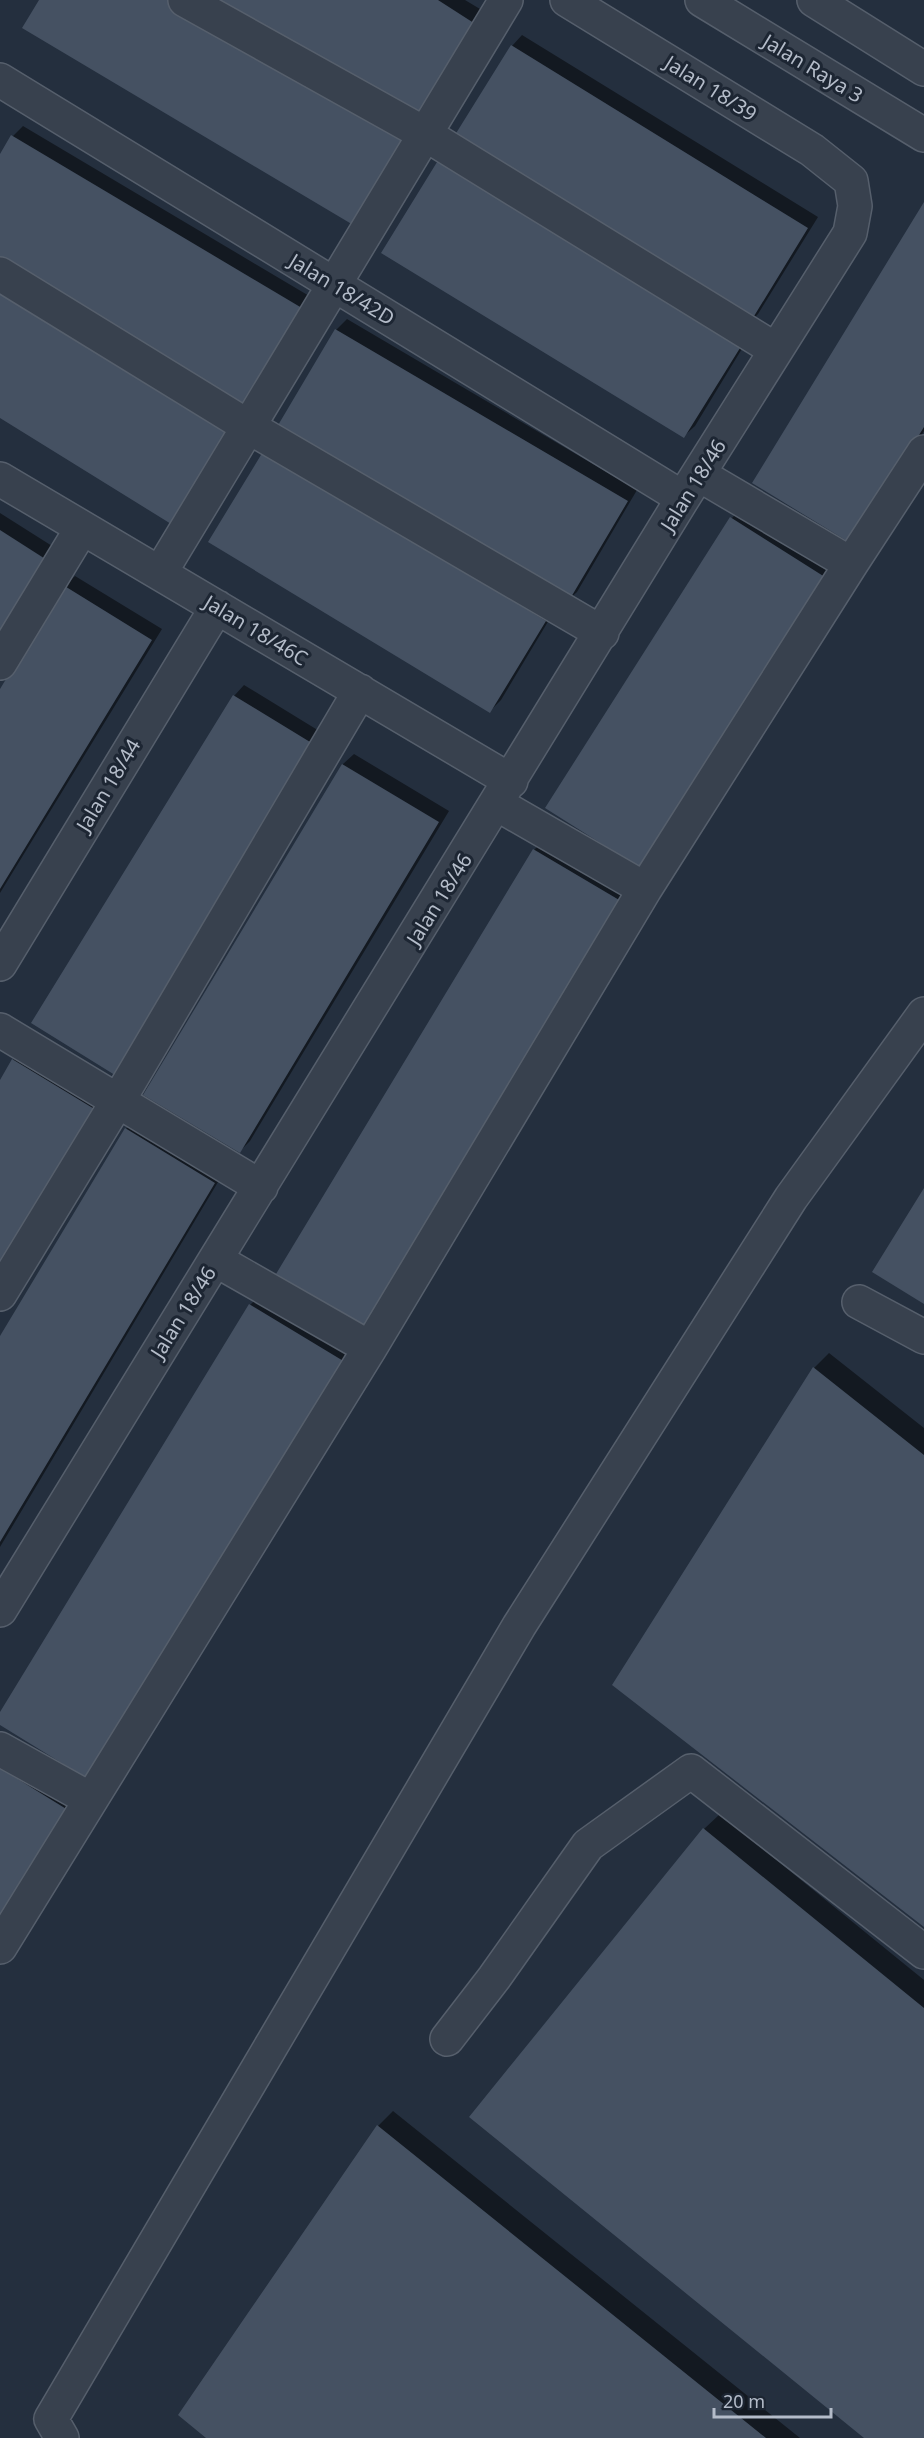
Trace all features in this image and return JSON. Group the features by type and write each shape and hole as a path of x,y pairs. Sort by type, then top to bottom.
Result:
{"street":[{"path":"185,0 425,134 776,350"},
{"path":"160,573 506,0"},
{"name":"Jalan 18/39","path":"567,0 812,150 851,181"},
{"name":"Jalan Raya 3","path":"702,0 924,135"},
{"path":"814,0 924,69"},
{"name":"Jalan 18/42D","path":"0,80 334,285 692,487 851,564"},
{"name":"Jalan 18/46","path":"0,1610 850,233 855,206 851,181"},
{"path":"0,274 249,427 602,633"},
{"path":"0,1947 370,1348 645,889 924,452"},
{"name":"Jalan 18/46C","path":"0,479 360,691 645,889"},
{"path":"0,663 82,528"},
{"name":"Jalan 18/44","path":"0,964 217,607"},
{"path":"0,1294 118,1101 360,691"},
{"path":"62,2438 51,2419 519,1626 791,1198 924,1014"},
{"path":"0,1030 261,1187"},
{"path":"216,1260 370,1348"},
{"path":"859,1302 924,1337"},
{"path":"0,1749 90,1799"},
{"path":"447,2039 588,1845 691,1771 924,1952"}],"building":[{"path":"39,0 177,0 412,140 360,229 22,28"},
{"path":"220,0 438,0 480,27 419,124"},
{"path":"511,45 808,228 748,326 450,143"},
{"path":"11,135 312,314 255,410 0,259 0,154"},
{"path":"442,154 745,340 684,438 381,253"},
{"path":"924,202 924,427 852,544 752,483"},
{"path":"0,283 236,429 176,527 0,418"},
{"path":"335,329 628,501 567,604 274,432"},
{"path":"264,450 546,621 490,713 208,542"},
{"path":"730,517 828,579 643,870 545,808"},
{"path":"0,530 50,562 0,642"},
{"path":"63,585 152,640 0,889 0,689"},
{"path":"233,695 333,756 131,1085 31,1023"},
{"path":"342,764 439,822 240,1153 143,1095"},
{"path":"533,849 631,907 373,1333 276,1274"},
{"path":"12,1059 101,1113 0,1281 0,1080"},
{"path":"125,1128 215,1183 0,1542 0,1336"},
{"path":"924,1188 924,1304 872,1272"},
{"path":"249,1304 350,1365 94,1783 0,1725 0,1712"},
{"path":"813,1367 924,1455 924,1927 612,1685"},
{"path":"0,1768 76,1815 0,1937"},
{"path":"703,1828 924,2008 924,2438 864,2438 469,2117"},
{"path":"377,2125 766,2438 206,2438 178,2415"}]}
